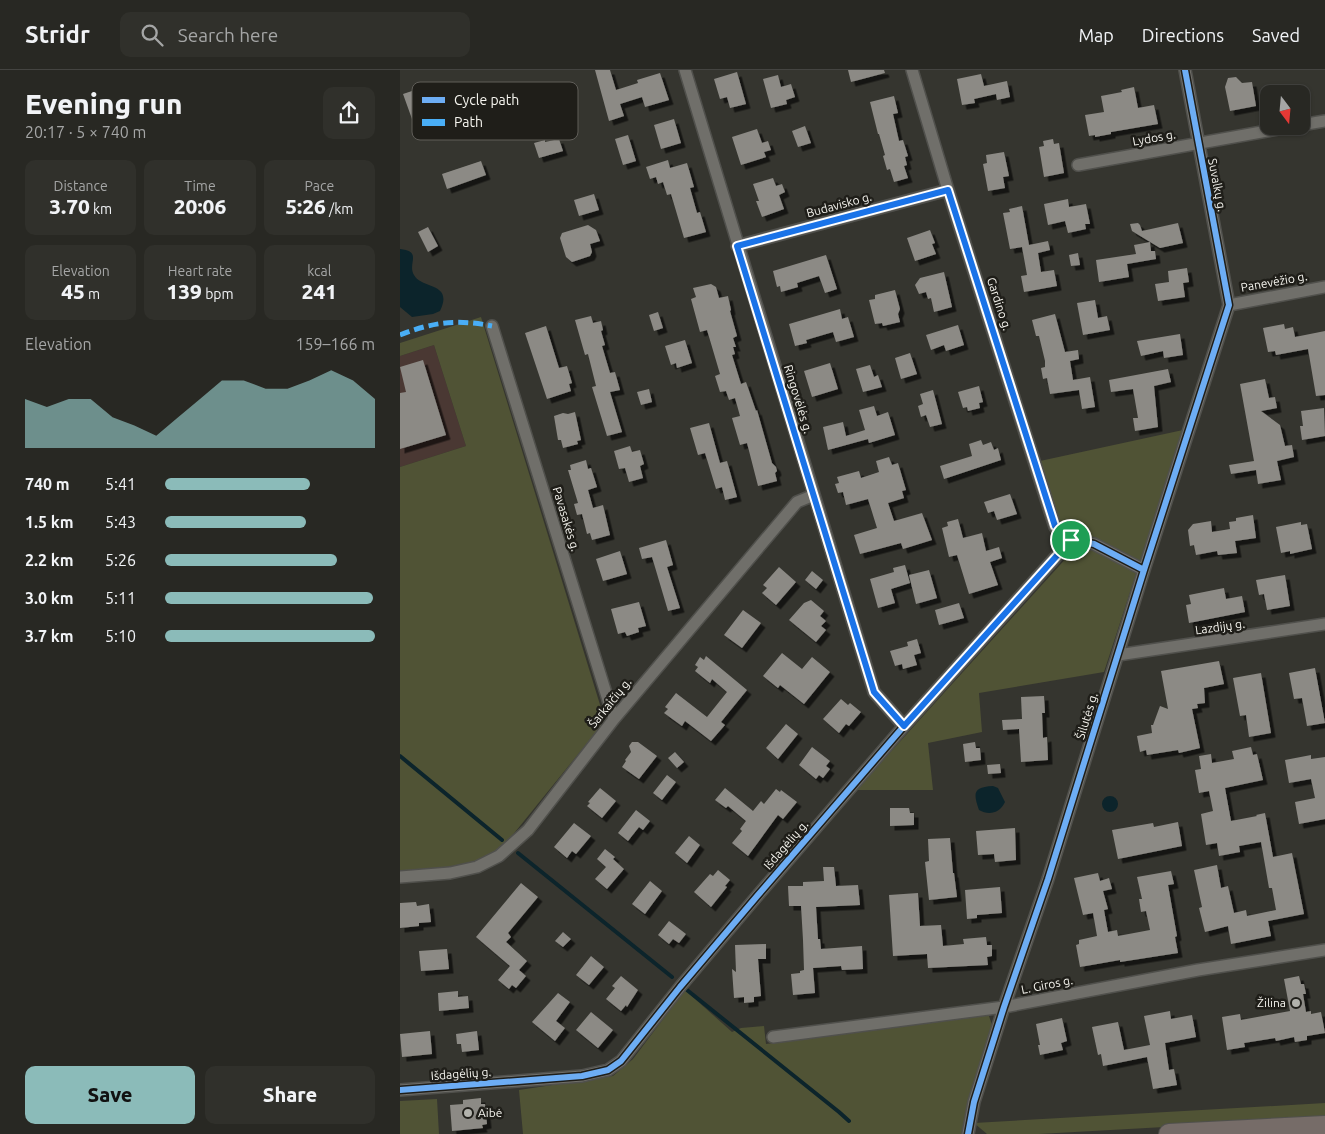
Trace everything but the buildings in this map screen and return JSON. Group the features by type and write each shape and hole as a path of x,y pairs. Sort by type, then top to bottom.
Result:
{"highway":[{"path":"1169,1134 1325,1126"}],"street":[{"name":"Ringovėlės g.","path":"685,70 874,692 904,726"},
{"name":"Gardino g.","path":"912,70 948,190 1055,526 1071,540"},
{"name":"Suvalkų g.","path":"1185,70 1229,305"},
{"path":"1310,124 1325,121"},
{"name":"Lydos g.","path":"1078,165 1260,132"},
{"name":"Budavisko g.","path":"737,246 948,190"},
{"name":"Panevėžio g.","path":"1229,305 1325,287"},
{"name":"Šilutės g.","path":"968,1134 974,1102 1048,879 1229,305"},
{"name":"Pavasakės g.","path":"492,326 614,719"},
{"name":"Šarkaičių g.","path":"400,877 450,873 476,867 499,856 528,830 614,719 797,502 814,495"},
{"path":"1071,540 1094,544 1144,570"},
{"name":"Išdagėlių g.","path":"400,1090 582,1076 608,1070 621,1061 686,980 904,726 1071,540"},
{"name":"Lazdijų g.","path":"1118,655 1325,624"},
{"name":"L. Giros g.","path":"773,1036 1004,1007 1198,970 1325,950"}],"shaded area":[{"path":"434,345 466,446 400,467 400,356"}],"green space":[{"path":"481,317 605,721 503,847 478,861 438,869 400,871 400,467 466,446 434,345 400,356 400,343"},
{"path":"1183,430 1104,672 979,693 982,732 928,743 933,790 856,790 1069,555 1040,461"},
{"path":"685,990 732,1032 741,1028 764,1026 766,1044 989,1016 992,1025 961,1134 523,1134 519,1090 613,1076 633,1059"},
{"path":"437,1099 439,1134 400,1134 400,1101"},
{"path":"1325,1103 1325,1118 1039,1134 987,1134 974,1123"}],"water":[{"path":"400,249 407,250 413,255 412,271 414,275 423,282 435,287 443,295 440,311 412,317 400,307"},
{"path":"993,786 998,788 1005,802 997,811 983,812 979,810 976,792 982,788"},
{"path":"1110,796 1116,798 1118,804 1116,810 1110,812 1104,810 1102,804 1104,798"}],"waterway":[{"path":"400,756 502,840"},
{"path":"518,853 672,977"},
{"path":"687,990 849,1121"}],"marked path":[{"path":"400,335 423,327 445,323 456,322 492,326"}],"cycle path":[{"path":"968,1134 974,1102 1048,879 1229,305 1185,70"},
{"path":"400,1090 582,1076 608,1070 621,1061 680,987 758,895 904,726 1071,540 1094,544 1144,570"}],"place":[{"name":"Žilina","path":"1296,1003"},
{"name":"Aibė","path":"468,1113"}],"route":[{"path":"948,190 1055,526 1071,540 904,726 874,692 737,246 948,190"}]}
